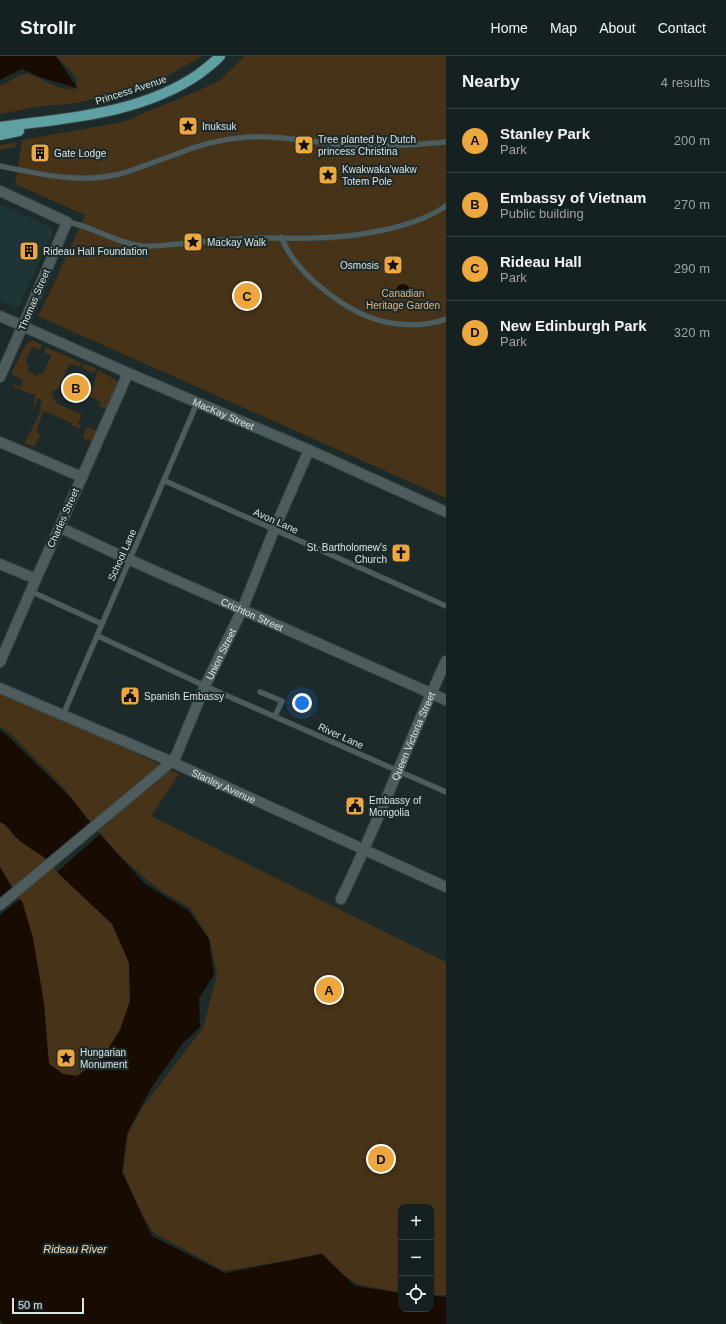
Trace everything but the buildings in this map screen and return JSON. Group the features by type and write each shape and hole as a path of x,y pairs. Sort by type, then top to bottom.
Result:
{"main road":[{"name":"Princess Avenue","path":"0,135 117,109 171,90 198,74 220,56"},
{"name":"Princess Avenue","path":"0,127 88,115"}],"street":[{"path":"0,191 67,222"},
{"name":"Thomas Street","path":"0,377 67,222"},
{"name":"MacKay Street","path":"0,316 197,403 309,450 446,512"},
{"name":"Charles Street","path":"0,662 128,373"},
{"path":"0,442 82,477"},
{"name":"Union Street","path":"0,905 170,762 178,751 205,686 242,610 274,530 309,450"},
{"name":"Crichton Street","path":"59,527 446,700"},
{"path":"0,564 36,579"},
{"name":"Queen Victoria Street","path":"341,899 365,850 397,770 446,661"},
{"name":"Stanley Avenue","path":"0,688 63,714 446,886"}],"lane":[{"path":"0,166 44,175 70,178 90,178 130,171 172,155 217,141 238,138 266,137 374,147 410,146 446,142"},
{"path":"67,222 80,224 108,237 124,242 141,246 161,246 254,238 321,238 372,231 417,220 437,212 446,206"},
{"path":"281,237 290,255 299,267 330,294 357,311 390,323 428,323 446,319"},
{"name":"School Lane","path":"63,714 165,481 197,403"},
{"name":"Avon Lane","path":"165,481 446,606"},
{"path":"30,592 102,624"},
{"name":"River Lane","path":"98,636 205,686 446,792"},
{"path":"260,692 282,701 275,716"}],"shaded area":[{"path":"0,204 51,227 53,233 18,308 0,300"}],"green space":[{"path":"56,56 202,56 150,86 76,103 36,107 0,114 0,85 22,74 32,75 64,88 77,88 76,77"},
{"name":"Canadian Heritage Garden","path":"245,56 446,56 446,498 38,316 85,215 15,184 22,140 123,122 218,82"},
{"path":"17,142 16,147 0,150 0,145"},
{"path":"33,340 42,345 40,350 32,347 25,362 28,363 27,366 29,367 27,371 37,376 39,373 43,374 51,356 44,352 46,347 82,363 80,367 73,364 69,365 59,387 53,391 52,394 56,403 82,415 78,423 81,425 79,429 72,425 72,423 44,411 37,427 36,432 40,434 35,447 25,443 41,410 40,407 42,400 38,398 35,406 33,406 36,394 33,395 12,386 13,384 20,387 23,380 11,374 26,344"},
{"path":"84,364 96,368 94,373 82,368"},
{"path":"98,370 118,381 106,409 99,406 100,401 91,397 89,394 94,385"},
{"path":"87,427 97,431 92,442 83,438"},
{"path":"0,692 58,715 179,774 151,816 446,962 446,1295 434,1295 434,1204 398,1204 398,1292 357,1284 340,1273 322,1253 224,1271 154,1233 143,1217 123,1172 128,1134 142,1108 203,1028 217,975 210,940 190,908 158,889 120,856 91,823 64,788 9,732 0,727"},
{"path":"0,822 23,843 50,862 57,872 113,925 129,963 130,1001 120,1030 103,1057 77,1076 63,1074 49,1064 19,899 0,867"}],"water":[{"path":"0,56 56,56 77,88 39,77 22,69 0,80"},
{"path":"403,284 408,286 410,291 408,296 403,298 398,296 396,291 398,286"},
{"name":"Rideau River","path":"0,730 6,734 70,797 98,832 145,884 189,911 209,939 214,975 199,998 200,1027 183,1043 151,1088 127,1133 122,1172 152,1236 225,1273 322,1254 355,1286 398,1293 398,1312 434,1312 434,1296 446,1297 446,1324 3,1324 0,1320 0,867 19,899 22,901 33,938 44,1003 49,1064 63,1074 77,1076 103,1057 120,1030 130,1001 129,963 112,924 57,872 50,862 23,843 0,822"}],"pier":[{"path":"91,823 100,834 57,872 47,861"},
{"path":"13,888 20,899 0,915 0,899"}],"place":[{"name":"Inuksuk","path":"188,126"},
{"name":"Tree planted by Dutch princess Christina","path":"304,145"},
{"name":"Gate Lodge","path":"40,153"},
{"name":"Kwakwaka'wakw Totem Pole","path":"328,175"},
{"name":"Mackay Walk","path":"193,242"},
{"name":"Rideau Hall Foundation","path":"29,251"},
{"name":"Osmosis","path":"393,265"},
{"name":"Rideau Hall","path":"247,296"},
{"name":"Embassy of Vietnam","path":"76,388"},
{"name":"St. Bartholomew's Church","path":"401,553"},
{"name":"Spanish Embassy","path":"130,696"},
{"name":"Embassy of Mongolia","path":"355,806"},
{"name":"Stanley Park","path":"329,990"},
{"name":"Hungarian Monument","path":"66,1058"},
{"name":"New Edinburgh Park","path":"381,1159"}]}
